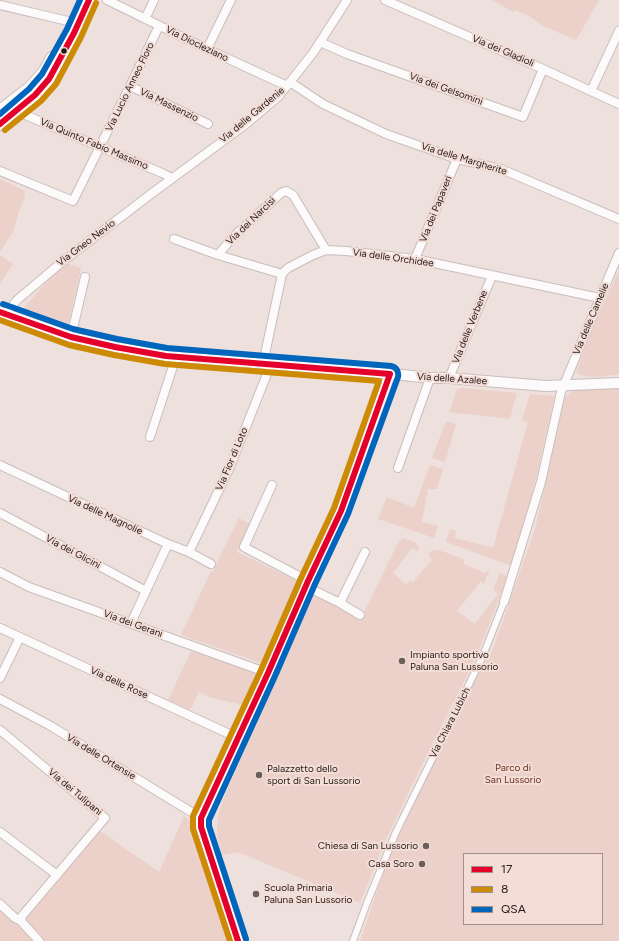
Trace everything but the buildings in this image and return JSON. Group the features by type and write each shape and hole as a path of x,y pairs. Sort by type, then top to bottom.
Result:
{"main road":[{"path":"0,124 5,109 31,87 45,71 72,22 81,0"},
{"path":"5,109 35,95 49,79 74,34 89,0"}],"street":[{"name":"Via Diocleziano","path":"107,0 206,49 289,84"},
{"path":"145,19 154,0"},
{"path":"206,49 231,0"},
{"name":"Via delle Gardenie","path":"172,178 246,124 278,97 313,53 347,0"},
{"name":"Via dei Gladioli","path":"385,0 544,69 619,104"},
{"path":"0,5 72,22"},
{"name":"Via Lucio Anneo Floro","path":"0,171 73,201 159,26"},
{"path":"591,91 619,31"},
{"name":"Via dei Gelsomini","path":"320,42 346,54 523,117 544,69"},
{"name":"Via delle Margherite","path":"289,84 323,104 386,134 457,159 501,169 619,219"},
{"name":"Via Massenzio","path":"130,86 208,124"},
{"name":"Via Quinto Fabio Massimo","path":"5,109 162,172 172,178"},
{"name":"Via dei Papaveri","path":"415,259 457,159"},
{"name":"Via Gneo Nevio","path":"3,313 62,262 172,178"},
{"name":"Via dei Narcisi","path":"218,255 232,238 281,193 286,191 293,195 326,250"},
{"name":"Via dei Narcisi","path":"174,239 218,255 282,274"},
{"name":"Via delle Orchidee","path":"282,274 288,268 326,250 346,251 415,259 600,298"},
{"name":"Via delle Camelie","path":"564,385 619,253"},
{"path":"267,364 282,274"},
{"name":"Via delle Verbene","path":"449,378 492,276"},
{"path":"71,337 85,277"},
{"name":"Via delle Azalee","path":"3,313 71,337 166,356 546,386 619,383"},
{"path":"150,437 176,357"},
{"name":"Via Fior di Loto","path":"189,552 230,467 267,364"},
{"path":"238,941 201,827 201,818 341,511 390,374"},
{"path":"398,468 430,378"},
{"name":"Via Chiara Lubich","path":"353,941 396,832 482,658 504,602 541,482 561,392 564,385"},
{"name":"Via delle Magnolie","path":"0,465 168,544 189,552 211,564"},
{"path":"272,485 244,546 360,615"},
{"name":"Via dei Glicini","path":"0,513 146,591"},
{"path":"131,623 168,544"},
{"path":"340,603 365,552"},
{"name":"Via dei Gerani","path":"0,572 29,587 268,673"},
{"name":"Via delle Rose","path":"0,628 238,738"},
{"path":"0,678 20,637"},
{"name":"Via delle Ortensie","path":"0,700 49,725 201,818"},
{"name":"Via dei Tulipani","path":"0,730 105,818 22,919"},
{"path":"0,832 57,875"},
{"path":"0,904 15,918 22,919 39,941"}],"green space":[{"path":"492,0 599,0 576,40 543,26 529,16 514,10 513,12"},
{"path":"0,179 25,191 25,198 20,208 13,232 0,252"},
{"path":"0,255 13,264 0,284"},
{"path":"68,264 81,268 68,326 22,310 51,277"},
{"path":"619,270 619,374 596,377 584,376 576,372 593,328"},
{"path":"463,388 517,393 510,419 449,412 457,389"},
{"name":"Parco di San Lussorio","path":"583,388 619,388 619,941 360,941 401,821 482,658 489,660 535,529 565,397 572,391"},
{"path":"530,394 555,396 524,525 512,563 509,565 446,542 450,529 456,531 455,538 493,548 528,422 522,421"},
{"path":"446,421 456,424 445,462 432,458"},
{"path":"430,465 443,469 437,489 428,489 422,522 438,526 434,538 378,519 387,497 414,508"},
{"path":"239,518 250,524 237,552 297,581 261,663 181,635 210,573 213,571"},
{"path":"403,538 414,542 419,548 418,552 412,548 393,573 406,585 410,580 413,582 432,560 428,554 433,550 445,552 465,560 463,564 485,573 490,568 484,584 481,581 457,611 475,624 498,594 493,590 500,573 507,576 475,660 386,839 360,903 238,852 222,855 218,840 217,823 222,802 313,594 338,605 360,620 397,545"},
{"path":"191,651 247,668 255,674 242,705 209,697 199,692 190,710 168,700"},
{"path":"184,816 191,822 228,941 0,941 0,897 18,916 26,919 100,831 159,872"}],"transit line":[{"name":"QSA","path":"0,114 29,89 42,74 67,29 80,0"},
{"name":"17","path":"0,124 35,95 49,79 74,33 89,0"},
{"name":"8","path":"5,130 41,101 56,84 81,37 96,3"},
{"name":"QSA","path":"3,304 73,329 167,348 391,366 396,368 398,371 398,377 348,514 209,820 209,826 246,939"},
{"name":"17","path":"0,312 71,337 166,356 390,374 341,511 201,818 201,827 238,941"},
{"name":"8","path":"0,320 69,345 165,364 379,381 334,508 193,816 193,829 230,941"}],"place":[{"name":"Impianto sportivo Paluna San Lussorio","path":"402,661"},
{"name":"Palazzetto dello sport di San Lussorio","path":"259,775"},
{"name":"Chiesa di San Lussorio","path":"426,846"},
{"name":"Casa Soro","path":"422,864"},
{"name":"Scuola Primaria Paluna San Lussorio","path":"256,894"}]}
